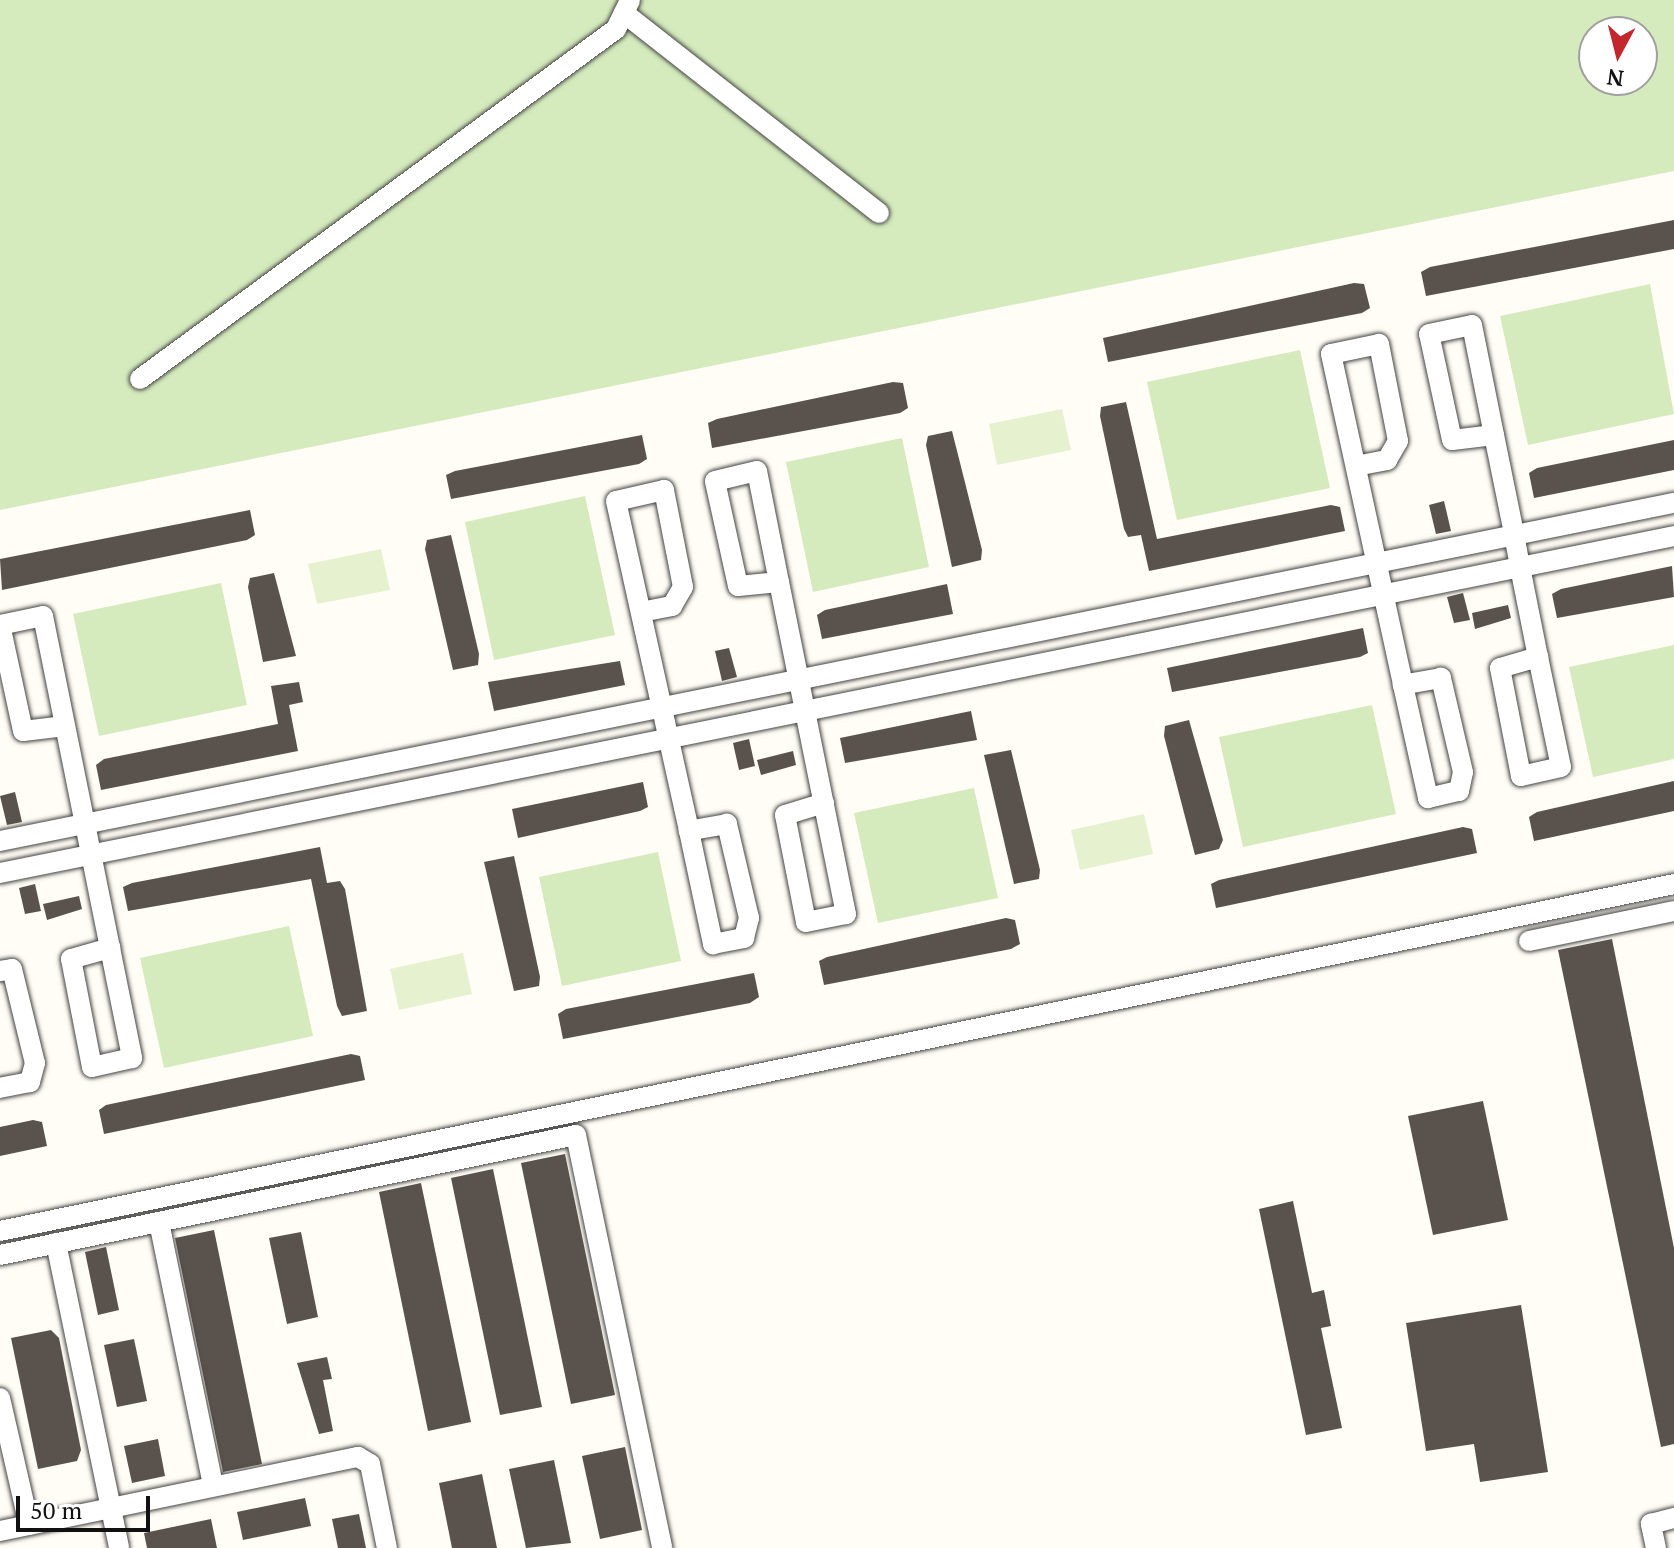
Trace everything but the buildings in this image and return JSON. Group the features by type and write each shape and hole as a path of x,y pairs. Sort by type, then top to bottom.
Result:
{"street":[{"path":"140,379 616,29 627,6 879,213"},
{"path":"1494,435 1452,440 1429,334 1472,325 1561,767 1521,776 1500,668 1538,657"},
{"path":"1356,466 1387,460 1398,441 1379,344 1331,354 1384,594 1403,685 1428,798 1459,791 1463,772 1441,678 1403,685"},
{"path":"779,582 738,586 715,481 757,471 779,582 824,803 846,914 806,922 785,815 824,803"},
{"path":"641,612 672,606 683,587 664,490 616,501 713,944 744,938 749,918 727,824 689,831"},
{"path":"0,841 1674,503"},
{"path":"0,873 1674,536"},
{"path":"65,726 23,731 0,625 43,616 65,726 85,824 91,855 110,948 132,1058 92,1067 71,959 110,948"},
{"path":"1067,626 1074,657"},
{"path":"0,1231 1674,884"},
{"path":"1529,941 1674,911"},
{"path":"0,971 12,969 35,1063 30,1082 0,1088"},
{"path":"0,1255 576,1135 662,1548"},
{"path":"159,1222 213,1486"},
{"path":"56,1243 119,1548"},
{"path":"0,1398 29,1525"},
{"path":"0,1531 358,1457 370,1464 387,1548"},
{"path":"1656,1548 1651,1524 1674,1518"}],"green space":[{"path":"0,0 1674,0 1674,171 0,510"},
{"path":"1650,284 1674,414 1528,445 1500,316"},
{"path":"1300,350 1330,488 1177,520 1147,382"},
{"path":"1062,409 1071,450 997,465 989,424"},
{"path":"902,438 929,567 813,592 786,462"},
{"path":"585,496 615,635 494,660 465,522"},
{"path":"381,549 390,590 317,604 308,564"},
{"path":"221,583 247,705 99,736 73,614"},
{"path":"1674,645 1674,759 1593,777 1569,667"},
{"path":"1372,705 1396,814 1243,847 1219,737"},
{"path":"974,788 998,898 878,923 854,813"},
{"path":"1144,814 1153,854 1080,870 1071,830"},
{"path":"658,852 681,961 562,986 539,877"},
{"path":"289,926 313,1036 164,1068 140,958"},
{"path":"463,953 472,994 399,1010 390,969"}]}
